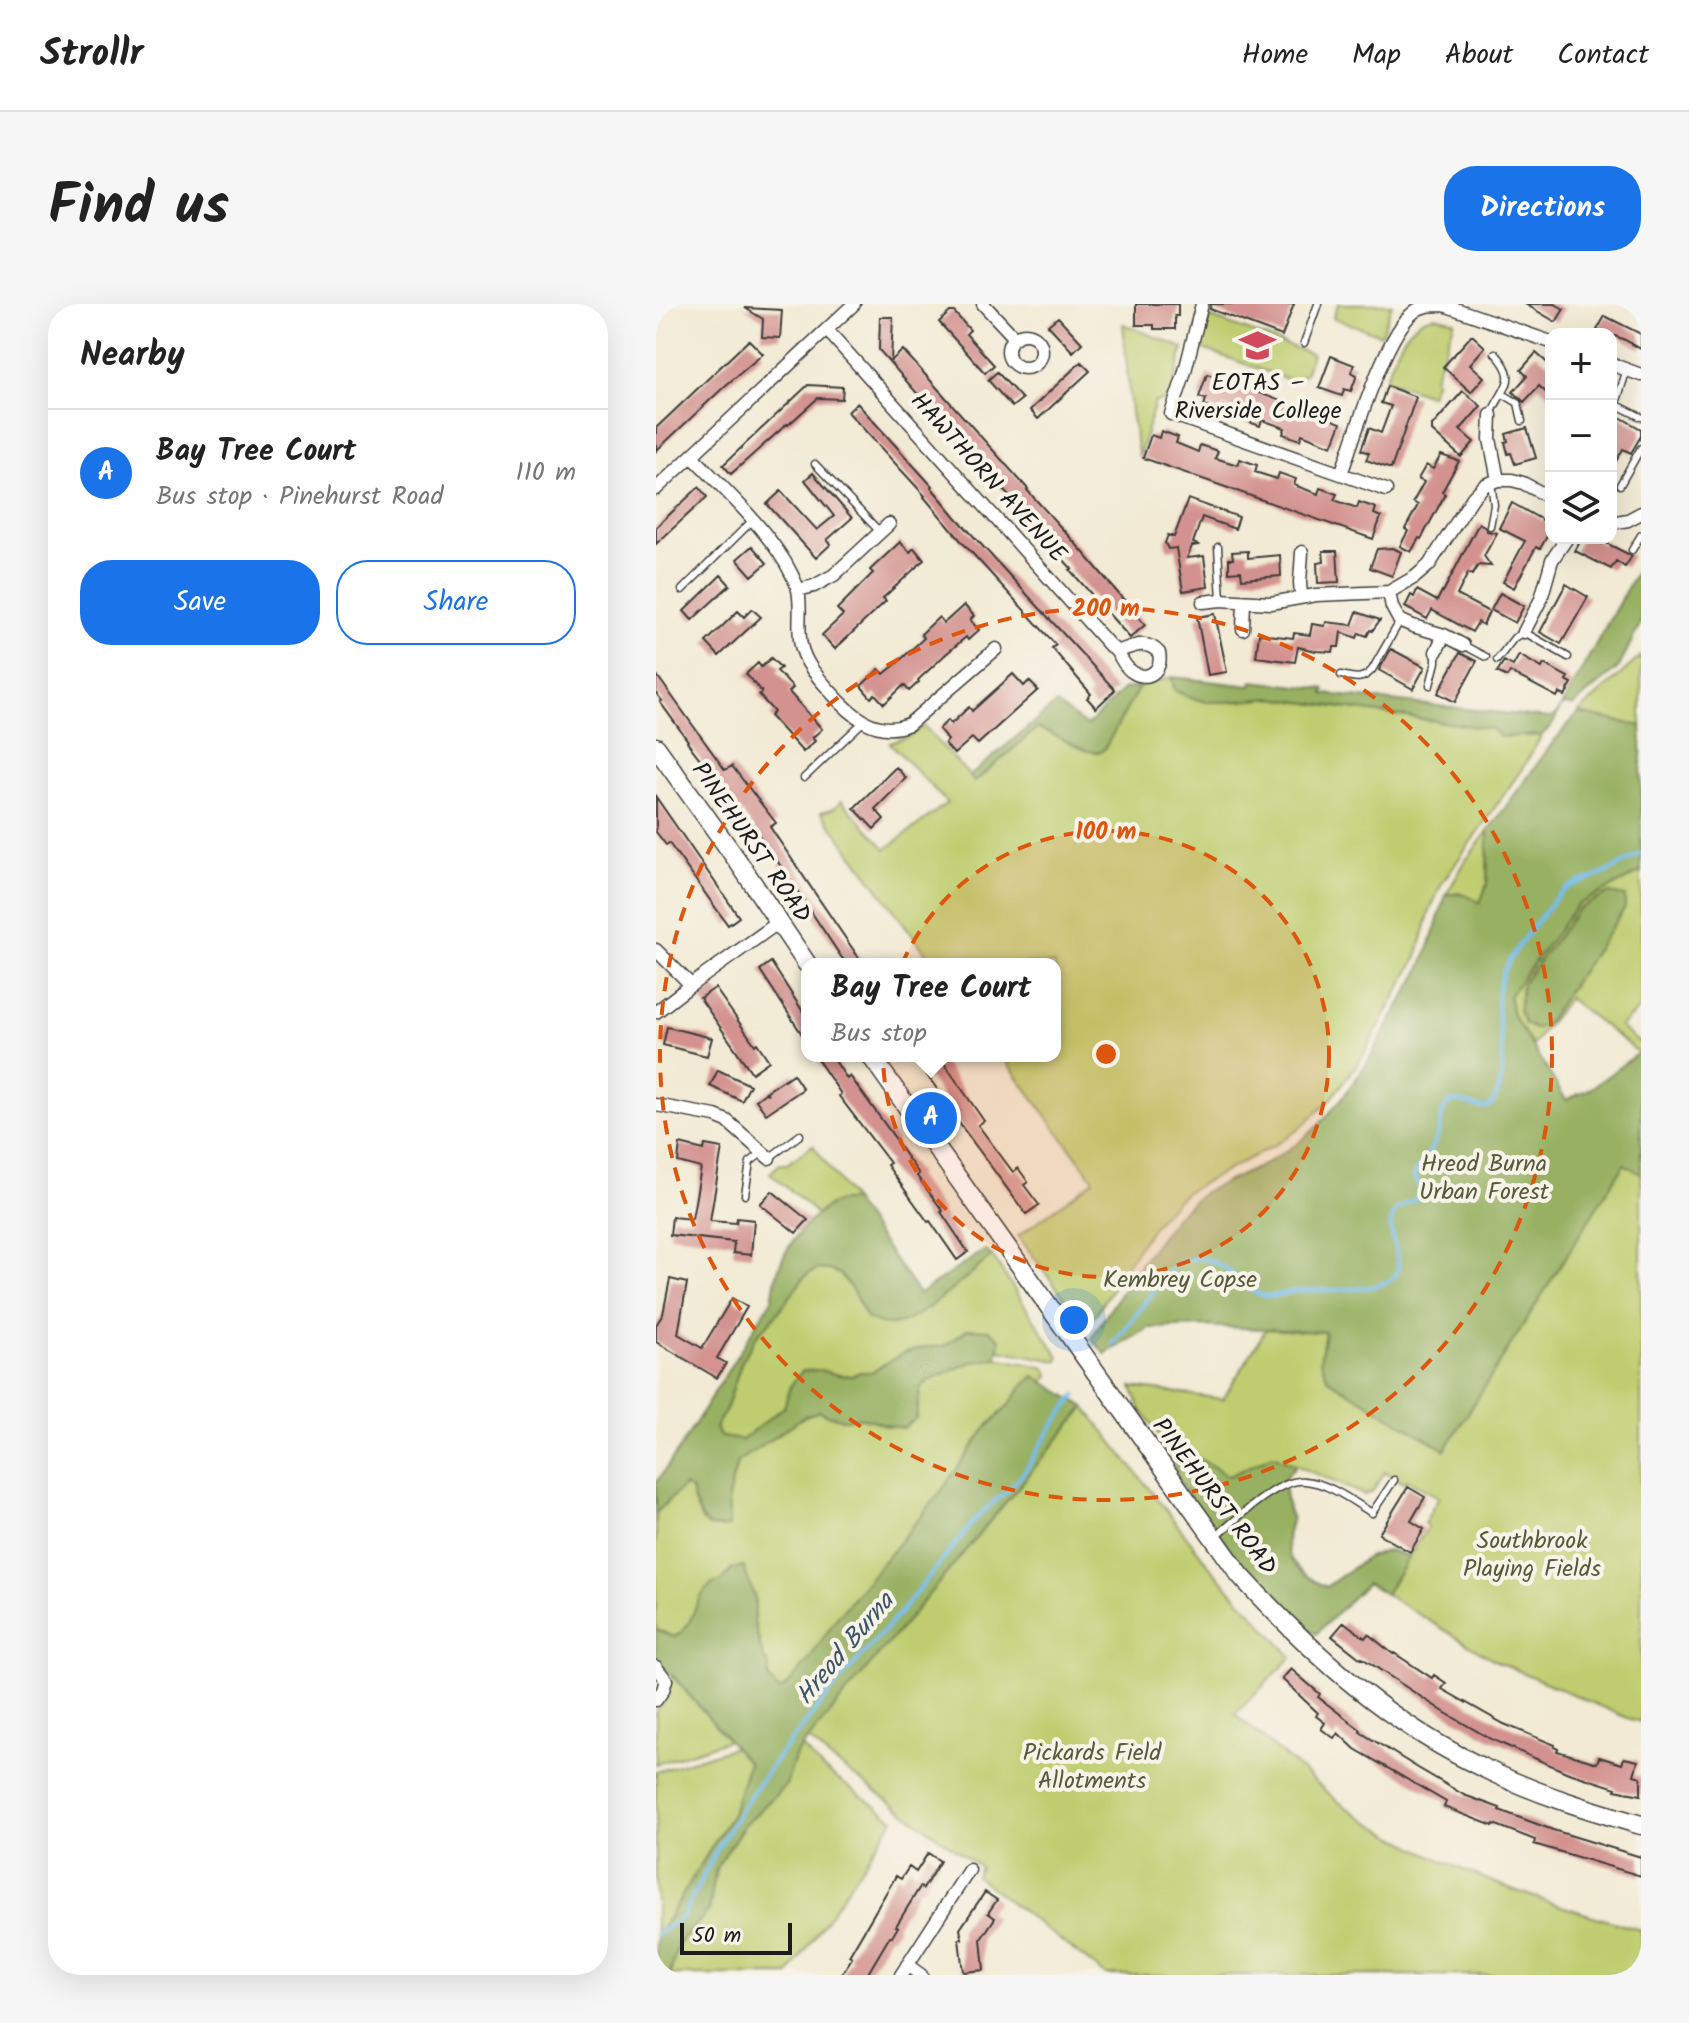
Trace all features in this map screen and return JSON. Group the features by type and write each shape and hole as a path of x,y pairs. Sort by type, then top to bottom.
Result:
{"street":[{"path":"656,489 854,304"},
{"path":"983,304 1015,338"},
{"path":"1171,414 1202,304"},
{"path":"1341,474 1389,348 1413,307 1444,305 1545,340"},
{"name":"HAWTHORN AVENUE","path":"827,330 1110,646 1119,651"},
{"path":"1617,366 1641,375"},
{"path":"1157,409 1386,490"},
{"path":"1491,415 1489,429 1495,481"},
{"path":"1473,429 1489,429"},
{"path":"692,456 777,551 798,590 801,643 809,665 848,712 864,721 901,728 996,649"},
{"path":"1203,602 1271,603 1301,596 1389,592 1429,565 1481,488 1495,481 1517,481 1545,495"},
{"path":"1617,522 1641,515"},
{"path":"798,590 814,586 834,575 884,528"},
{"path":"1524,632 1541,599 1552,560 1563,544"},
{"path":"1301,596 1302,552"},
{"path":"1389,592 1400,621 1444,635 1463,645"},
{"path":"1243,629 1244,602"},
{"path":"1436,652 1444,635"},
{"name":"PINEHURST ROAD","path":"656,747 803,958"},
{"path":"656,1012 779,922"},
{"path":"659,959 691,985"},
{"name":"PINEHURST ROAD","path":"875,1062 1240,1575 1303,1641 1335,1671 1409,1726 1465,1759 1550,1797 1641,1825"},
{"path":"656,1105 727,1121 766,1155"},
{"path":"656,1667 666,1680 656,1700"},
{"path":"921,1975 904,1970 969,1870"}],"lane":[{"path":"1304,343 1318,304"},
{"path":"1491,415 1507,385 1508,373 1495,353"},
{"path":"1615,400 1627,369"},
{"path":"1503,394 1520,405 1522,421"},
{"path":"1617,405 1641,417"},
{"path":"1620,485 1641,448"},
{"path":"815,464 884,528"},
{"path":"1490,526 1495,481"},
{"path":"682,590 752,521"},
{"path":"1632,550 1641,535"},
{"path":"1218,547 1221,600"},
{"path":"1341,675 1359,679 1368,675 1400,621"},
{"path":"1497,660 1514,638 1524,632 1568,657"},
{"path":"1463,645 1486,657"},
{"path":"1430,685 1436,652"},
{"path":"804,778 864,721"},
{"path":"745,1195 750,1162 800,1135"},
{"path":"1213,1538 1272,1492 1291,1483 1304,1481 1331,1489 1372,1513 1394,1480"}],"green space":[{"path":"1338,304 1392,304 1381,335 1333,318"},
{"path":"1435,316 1455,321 1430,395 1385,380 1408,332 1416,324"},
{"path":"1209,317 1312,354 1305,374 1292,381 1200,348"},
{"path":"1123,324 1183,348 1172,392 1164,401 1155,402 1139,457 1131,413"},
{"path":"1641,563 1641,622 1619,667 1573,706 1562,705"},
{"path":"1641,656 1641,726 1578,713"},
{"path":"1172,677 1174,690 1227,702 1273,698 1492,729 1500,737 1542,735 1524,766 1442,883 1430,910 1417,957 1361,1059 1331,1099 1298,1130 1275,1145 1186,1192 1161,1216 1139,1246 1087,1328 1018,1236 1094,1180 1006,1062 1061,1062 1061,958 930,958 821,812 832,809 842,801 886,849 947,803 890,743 910,736 924,726 975,782 1037,728 1105,748 1139,687"},
{"path":"1172,677 1251,686 1252,681 1325,689 1324,694 1550,718 1557,714 1562,705 1553,724 1542,735 1500,737 1492,729 1273,698 1207,702 1174,690"},
{"path":"1139,687 1101,752 1077,747 1037,728 974,782 970,776 1056,704 1087,726 1124,689"},
{"name":"Hreod Burna Urban Forest","path":"1578,713 1641,726 1641,872 1577,905 1509,996 1513,1015 1566,1100 1590,1089 1641,1051 1641,1174 1624,1164 1445,1450 1328,1379 1320,1361 1325,1332 1202,1326 1149,1328 1105,1354 1091,1338 1176,1216 1204,1192 1263,1165 1297,1144 1320,1124 1343,1097 1367,1063 1419,972 1446,895 1464,895 1480,903 1487,884 1488,831"},
{"path":"1488,831 1487,884 1480,904 1459,893 1446,895 1466,860"},
{"path":"1641,872 1641,1007 1620,1027 1638,1042 1641,1041 1641,1051 1639,1053 1568,998 1532,1046 1513,1015 1509,995 1577,905"},
{"path":"1609,893 1625,896 1625,908 1545,1025 1535,1029 1525,1024 1519,1010 1522,984 1578,909"},
{"path":"813,1145 853,1201 834,1203 817,1214 770,1173"},
{"name":"Southbrook Playing Fields","path":"1624,1163 1641,1174 1641,1722 1496,1661 1385,1594 1428,1527 1424,1523 1439,1497 1385,1472 1372,1492 1364,1495 1273,1455 1229,1476 1187,1451 1172,1453 1141,1410 1132,1387 1223,1399 1266,1329 1325,1332 1320,1361 1445,1450"},
{"path":"839,1201 853,1201 919,1294 985,1250 992,1256 916,1316 892,1325 867,1319 853,1291 840,1274 817,1269 806,1275 756,1336 741,1363 727,1407 715,1428 721,1437 742,1440 784,1407 791,1385 802,1371 820,1370 852,1376 871,1372 904,1353 944,1346 968,1329 989,1330 1000,1339 997,1358 972,1362 929,1380 920,1388 916,1418 903,1428 864,1418 837,1418 819,1411 805,1416 737,1462 728,1497 729,1527 706,1524 691,1490 684,1486 656,1513 656,1483 772,1299 779,1267 787,1249 808,1223 826,1207"},
{"path":"992,1256 1059,1357 1058,1361 999,1350 1000,1339 927,1347 904,1353 871,1372 852,1376 820,1370 802,1371 791,1385 784,1407 742,1440 721,1437 715,1428 727,1407 741,1363 756,1336 806,1275 817,1269 840,1274 853,1291 867,1319 903,1323"},
{"path":"997,1358 1043,1367 1049,1375 1044,1382 1034,1376 986,1428 940,1493 835,1620 809,1660 787,1686 779,1691 768,1679 768,1665 754,1622 755,1598 732,1569 722,1581 710,1585 684,1632 674,1637 656,1629 656,1513 684,1485 692,1490 692,1498 702,1521 729,1526 728,1498 737,1462 805,1416 819,1411 843,1419 858,1417 888,1427 916,1418 920,1388 929,1380 972,1362"},
{"path":"1034,1376 1085,1407 796,1754 786,1785 744,1825 716,1868 709,1910 678,1945 670,1975 656,1975 656,1938 732,1814 748,1763 675,1678 656,1663 656,1629 674,1637 681,1632 705,1591 732,1570 743,1566 755,1598 754,1622 763,1657 769,1665 769,1679 779,1691 787,1686 809,1660 835,1620 940,1493 986,1428"},
{"name":"Pickards Field Allotments","path":"1085,1407 1213,1570 1292,1657 1235,1714 1343,1805 1377,1827 1487,1880 1641,1930 1641,1975 1106,1975 976,1876 980,1867 828,1757 808,1739"},
{"path":"1187,1451 1229,1476 1273,1455 1296,1465 1283,1480 1292,1519 1288,1532 1288,1552 1297,1568 1326,1587 1368,1557 1390,1550 1409,1557 1385,1594 1367,1583 1316,1634 1278,1608 1178,1481 1172,1453"},
{"path":"672,1676 729,1740 656,1764 656,1712 666,1697"},
{"path":"735,1747 748,1763 732,1814 656,1938 656,1772"},
{"path":"802,1747 822,1768 894,1819 789,1975 670,1975 678,1945 709,1910 716,1868 744,1825 786,1785 796,1754"}],"building":[{"path":"1136,304 1178,304 1175,329 1136,325"},
{"path":"1211,304 1294,304 1282,336 1210,309"},
{"path":"1525,304 1555,304 1564,309 1556,322"},
{"path":"745,308 782,310 780,338 762,337 763,319"},
{"path":"954,312 970,330 966,334 994,365 985,373 939,322"},
{"path":"1605,316 1641,334 1641,349 1617,337 1617,328 1598,328"},
{"path":"880,317 893,317 891,361 903,350 1145,625 1130,638 879,350"},
{"path":"1058,317 1082,343 1073,352 1048,325"},
{"path":"1472,335 1485,347 1470,364 1484,377 1471,392 1443,367"},
{"path":"749,340 763,354 656,451 656,428"},
{"path":"1536,353 1545,361 1545,392 1539,386 1524,402 1513,392 1527,376 1521,370"},
{"path":"1331,356 1354,365 1351,372 1357,375 1351,391 1344,389 1342,396 1319,388"},
{"path":"1081,362 1090,371 1038,419 1030,410"},
{"path":"997,372 1022,399 1012,407 988,380"},
{"path":"1207,374 1341,423 1332,446 1302,434 1300,440 1283,434 1285,428 1262,420 1260,426 1243,420 1245,414 1223,406 1221,412 1204,406 1206,399 1199,397"},
{"path":"808,385 843,387 842,399 818,398 731,474 723,465"},
{"path":"1387,386 1416,397 1391,469 1366,460 1369,453 1361,450 1369,428 1381,433 1391,406 1381,403"},
{"path":"1463,391 1481,406 1460,430 1474,442 1461,457 1432,431 1432,426"},
{"path":"857,403 956,517 1115,690 1096,708 1087,698 1091,694 1052,648 1056,645 848,412"},
{"path":"1617,415 1641,429 1641,436 1631,453 1623,449 1617,460"},
{"path":"1527,428 1536,458 1515,464 1511,453 1508,454 1506,434"},
{"path":"1161,431 1178,437 1176,443 1198,452 1200,445 1218,451 1215,458 1238,465 1240,459 1257,465 1255,472 1277,479 1279,473 1296,479 1294,485 1318,494 1320,488 1337,494 1334,500 1357,508 1359,502 1376,508 1374,514 1381,517 1373,539 1143,458 1151,435 1159,438"},
{"path":"1441,455 1459,461 1442,492 1445,494 1440,504 1411,552 1400,546 1418,505 1413,502 1424,482 1418,479 1426,465 1433,469"},
{"path":"813,473 852,518 827,540 831,544 816,558 767,504 781,491 817,530 834,516 805,480"},
{"path":"699,487 707,497 656,544 656,527"},
{"path":"1188,499 1239,517 1235,529 1202,517 1193,543 1198,545 1192,546 1187,558 1204,556 1208,587 1183,591 1176,548 1168,549 1165,543 1168,535 1174,537"},
{"path":"1512,503 1545,522 1545,540 1540,549 1536,547 1514,588 1503,582 1525,541 1499,528"},
{"path":"1479,523 1487,531 1497,533 1484,556 1491,566 1478,565 1472,575 1468,573 1457,595 1489,612 1483,625 1478,622 1472,632 1432,610 1427,619 1405,607 1417,590 1437,601"},
{"path":"900,542 910,552 914,548 924,560 835,649 822,635 843,615 837,609 873,573 870,570"},
{"path":"1579,544 1608,544 1632,556 1625,567 1616,561 1611,569 1575,551"},
{"path":"752,546 767,563 752,576 737,559"},
{"path":"1393,548 1401,552 1392,576 1370,568 1377,549"},
{"path":"1248,551 1248,558 1280,555 1281,576 1242,579 1241,571 1229,572 1232,552"},
{"path":"1323,551 1337,551 1339,582 1318,583 1317,563 1324,562"},
{"path":"721,575 730,585 692,620 684,611"},
{"path":"1566,584 1588,597 1561,644 1540,632"},
{"path":"1500,593 1524,606 1515,623 1491,610"},
{"path":"964,605 974,616 970,620 979,630 946,654 909,691 904,685 884,704 875,694 871,698 861,686 879,669 884,674 895,665 924,638 921,634 939,617 944,623"},
{"path":"752,609 761,617 719,656 706,642 738,611 744,617"},
{"path":"1357,612 1380,620 1367,636 1359,633 1357,638 1341,632 1339,647 1334,647 1333,652 1298,647 1295,662 1256,657 1259,634 1293,638 1294,633 1310,635 1312,624 1352,625"},
{"path":"1215,614 1227,672 1208,675 1197,617"},
{"path":"1391,649 1425,667 1413,689 1379,670"},
{"path":"1460,653 1477,661 1455,702 1438,693"},
{"path":"1519,655 1542,668 1544,664 1568,677 1566,680 1572,683 1565,696 1559,693 1557,697 1510,672 1507,677 1497,672 1504,661 1513,666"},
{"path":"771,658 781,668 777,671 793,688 789,692 822,729 803,752 770,716 774,712 746,674 758,663 761,667"},
{"path":"656,674 725,770 732,766 776,823 770,827 859,958 842,958 768,847 687,742 656,693"},
{"path":"1013,674 1024,686 1029,681 1038,690 978,744 972,738 954,754 945,744 948,740 939,729 948,720 951,724 969,707 972,711"},
{"path":"896,767 906,778 875,809 884,819 874,829 854,808"},
{"path":"656,797 739,917 728,925 669,843 666,845 656,832"},
{"path":"771,962 801,1009 801,1033 760,970"},
{"path":"715,988 769,1061 752,1073 700,998"},
{"path":"667,1027 712,1038 707,1056 663,1045"},
{"path":"819,1062 836,1062 847,1079 850,1076 897,1141 968,1252 957,1260 887,1165 890,1163 839,1096 841,1094"},
{"path":"917,1062 943,1062 984,1121 978,1125 1013,1172 1018,1168 1028,1182 1024,1185 1039,1205 1026,1214"},
{"path":"718,1070 750,1085 742,1101 710,1086"},
{"path":"793,1074 803,1089 766,1114 756,1100"},
{"path":"680,1144 704,1150 705,1145 722,1148 710,1221 736,1223 737,1218 754,1220 751,1255 733,1253 734,1242 670,1235 672,1217 692,1219 701,1168 678,1162"},
{"path":"772,1191 808,1220 796,1233 760,1204"},
{"path":"670,1279 687,1283 678,1334 702,1348 732,1298 747,1307 717,1358 726,1363 717,1378 656,1342 656,1325 663,1314"},
{"path":"1408,1487 1425,1497 1411,1521 1424,1529 1410,1552 1379,1534"},
{"path":"1344,1622 1365,1638 1368,1634 1393,1654 1446,1683 1442,1689 1504,1724 1555,1745 1557,1751 1597,1763 1599,1757 1622,1764 1624,1758 1638,1761 1634,1775 1641,1777 1641,1795 1615,1790 1566,1772 1489,1738 1444,1712 1361,1659 1332,1636"},
{"path":"1291,1669 1320,1694 1318,1697 1360,1732 1418,1768 1464,1795 1499,1810 1641,1857 1641,1876 1534,1844 1535,1840 1444,1807 1446,1802 1355,1749 1338,1733 1334,1738 1321,1729 1325,1723 1316,1716 1318,1713 1282,1679"},
{"path":"928,1853 940,1861 923,1889 920,1887 867,1975 841,1975 896,1876 901,1879 909,1867 916,1872"},
{"path":"985,1892 997,1900 988,1913 995,1918 981,1939 984,1970 963,1972 960,1929"}],"waterway":[{"name":"Hreod Burna","path":"1113,1344 1168,1273 1189,1259 1212,1261 1251,1291 1266,1296 1367,1287 1391,1279 1398,1266 1391,1231 1392,1218 1398,1209 1416,1198 1422,1190 1414,1176 1436,1140 1445,1107 1458,1102 1482,1108 1491,1105 1495,1099 1502,1075 1498,991 1511,957 1565,890 1641,854"},
{"name":"Hreod Burna","path":"656,1935 682,1917 742,1807 777,1758 979,1515 1025,1471 1076,1395"}],"place":[{"name":"EOTAS – Riverside College","path":"1258,345"},
{"name":"Bay Tree Court","path":"931,1118"}],"park label":[{"name":"Kembrey Copse","path":"1180,1279"}]}
